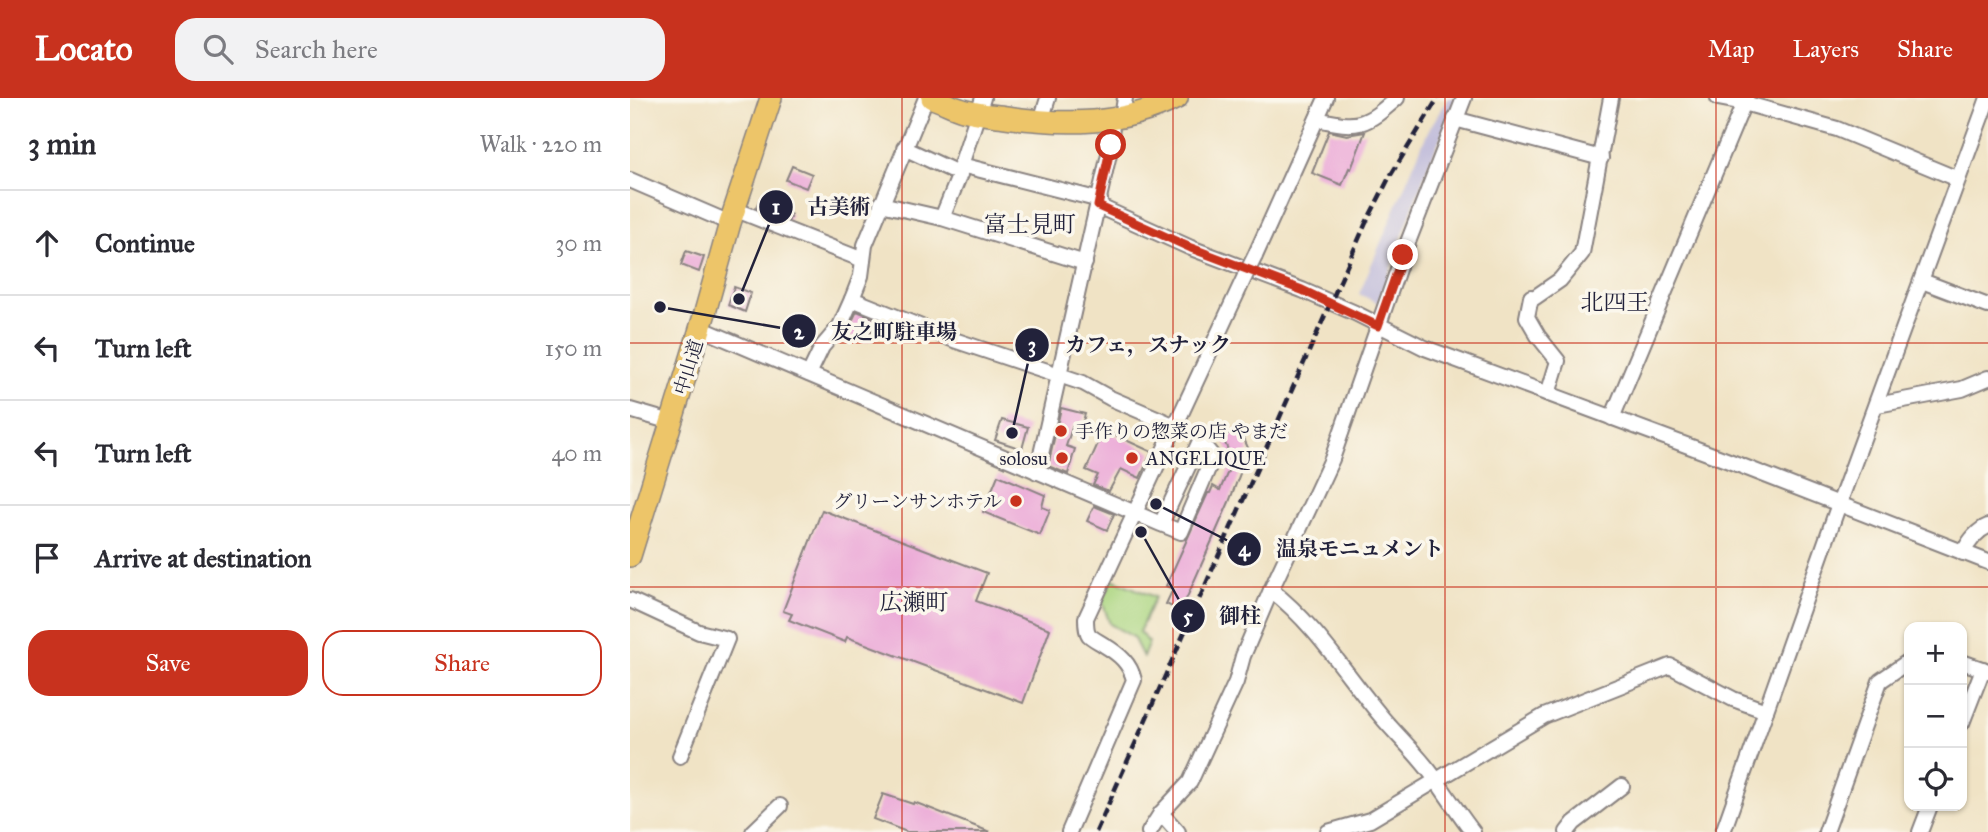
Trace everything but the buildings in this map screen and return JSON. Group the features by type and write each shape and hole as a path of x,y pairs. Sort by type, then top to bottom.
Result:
{"highway":[{"name":"中山道","path":"630,556 732,216 771,98"},
{"path":"932,98 963,110 981,106 1041,121 1067,122 1120,112 1149,111 1177,98"}],"street":[{"path":"809,374 822,348 840,326 852,299 881,204 926,98"},
{"path":"1041,121 1048,98"},
{"path":"1069,832 1134,680 1123,659 1090,637 1086,618 1326,98"},
{"path":"1317,119 1340,124 1362,124 1378,115 1397,98"},
{"path":"1149,832 1161,813 1190,782 1236,682 1243,656 1271,590 1332,459 1378,326 1464,98"},
{"path":"1548,394 1558,361 1527,317 1531,297 1535,298 1560,280 1582,253 1611,98"},
{"path":"1718,98 1745,101 1837,129 1958,178"},
{"path":"1723,832 1839,504 1988,98"},
{"path":"1612,418 1745,101"},
{"path":"942,218 981,106"},
{"path":"1037,472 1120,112"},
{"path":"1455,119 1601,158"},
{"path":"904,148 960,169 1099,203 1191,248 1302,290 1425,348 1988,562"},
{"path":"630,180 863,260"},
{"path":"881,204 942,218 1085,263"},
{"path":"1922,281 1988,306"},
{"path":"852,299 954,340 1083,383 1110,398 1175,426"},
{"path":"700,328 1037,472 1134,512 1161,524 1181,532 1213,457 1200,442 1161,524"},
{"path":"1877,405 1962,389 1988,378"},
{"path":"630,410 671,422"},
{"path":"1963,552 1971,538 1988,526"},
{"path":"1271,590 1313,629 1380,716 1437,781 1473,832"},
{"path":"630,600 699,632 727,639 680,756"},
{"path":"1826,832 1880,681 1904,664"},
{"path":"1967,664 1985,670 1967,711"},
{"path":"1328,832 1370,820 1544,716 1670,666 1733,699 1766,712"},
{"path":"1567,832 1622,786"},
{"path":"753,832 780,806"},
{"path":"1920,832 1928,811"},
{"path":"1161,813 1178,832"}],"shaded area":[{"path":"1448,98 1458,98 1427,168 1378,303 1359,294 1428,131"}],"green space":[{"path":"1112,579 1155,597 1139,632 1149,642 1143,657 1133,637 1110,624 1102,601"}],"railway":[{"path":"1096,832 1365,225 1389,178 1438,98"}],"place":[{"name":"古美術","path":"739,299"},
{"name":"友之町駐車場","path":"660,307"},
{"name":"手作りの惣菜の店 やまだ","path":"1061,431"},
{"name":"カフェ，スナック","path":"1012,433"},
{"name":"solosu","path":"1062,458"},
{"name":"ANGELIQUE","path":"1132,458"},
{"name":"グリーンサンホテル","path":"1016,501"},
{"name":"温泉モニュメント","path":"1156,504"},
{"name":"御柱","path":"1141,532"}],"district":[{"name":"富士見町","path":"1030,224"},
{"name":"北四王","path":"1615,302"},
{"name":"広瀬町","path":"914,602"}],"route":[{"path":"1111,145 1098,206 1191,248 1302,290 1378,326 1403,255"}]}
